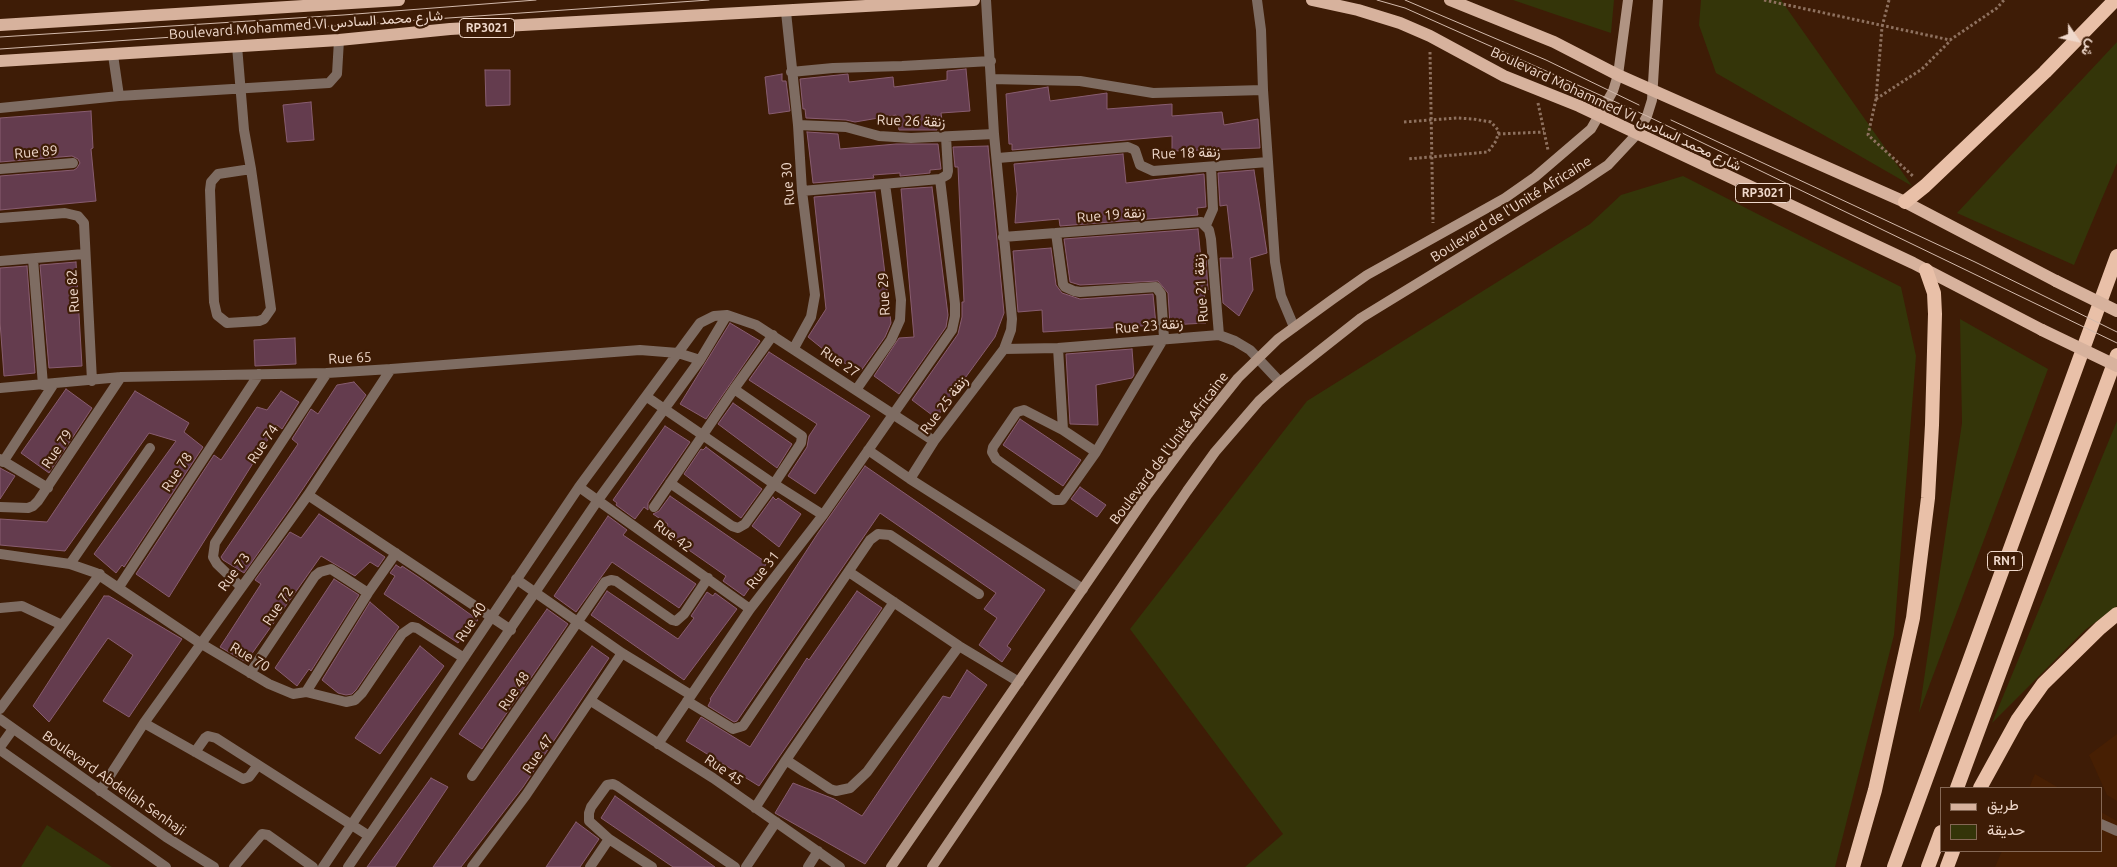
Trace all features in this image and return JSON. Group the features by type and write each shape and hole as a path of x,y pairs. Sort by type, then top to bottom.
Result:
{"highway":[{"path":"1905,202 1925,186 2045,72 2115,0"},
{"name":"RN1","path":"1894,867 2117,256"},
{"path":"1853,867 1875,790 1913,618 1927,507 1932,425 1935,314 1934,294 1926,270"},
{"name":"RN1","path":"1957,787 2117,355"},
{"path":"1981,787 2018,719 2043,684 2100,628 2117,614"},
{"path":"1928,867 1940,835"},
{"path":"1947,867 1953,852"}],"main road":[{"name":"Boulevard Mohammed VI شارع محمد السادس","path":"0,25 398,0"},
{"name":"Boulevard Mohammed VI شارع محمد السادس","path":"0,61 339,40 450,29 786,12 974,0"},
{"name":"Boulevard Mohammed VI شارع محمد السادس","path":"1312,0 1358,10 1400,23 1430,36 1504,76 1579,106 1598,117 1638,134 1926,270 2042,330 2117,366"},
{"path":"1450,0 1554,42 1618,75 1905,202 2117,311"},
{"name":"Boulevard de l'Unité Africaine","path":"891,867 1189,439 1238,378 1278,339 1367,275 1505,198 1591,129 1613,91 1618,75 1628,0"},
{"name":"Boulevard de l'Unité Africaine","path":"932,867 1215,452 1240,421 1280,382 1361,318 1584,181 1608,165 1638,134 1647,116 1653,90 1658,0"}],"street":[{"path":"986,0 994,134 998,158 1003,238 1012,319 1011,330 1004,349"},
{"path":"1257,0 1261,30 1268,162 1279,287 1294,327"},
{"name":"Rue 30","path":"786,12 798,125 802,191 815,295 811,318 794,348"},
{"path":"0,108 119,96 329,83 337,74 339,40"},
{"path":"237,46 244,130 251,169 270,309 264,319 259,321 227,322 220,320 216,315 214,302 211,182 218,174 251,169"},
{"path":"113,55 119,96"},
{"path":"791,72 833,68 991,61"},
{"path":"991,78 1080,81 1153,93 1263,90"},
{"name":"Rue 26 زنقة","path":"798,125 846,127 879,136 946,137 994,134"},
{"path":"802,191 940,179 948,171 946,137"},
{"name":"Rue 18 زنقة","path":"998,158 1128,147 1135,150 1140,165 1152,171 1268,162"},
{"name":"Rue 89","path":"0,169 73,163"},
{"path":"1206,224 1213,209 1211,166"},
{"name":"Rue 31","path":"658,744 750,609 823,515 946,340 954,324 955,304 940,179"},
{"name":"Rue 29","path":"856,390 891,340 900,320 901,300 885,184"},
{"name":"Rue 82","path":"0,218 65,213 78,216 84,223 84,254 92,381"},
{"name":"Rue 19 زنقة","path":"1003,238 1193,222 1206,224"},
{"name":"Rue 21 زنقة","path":"1206,224 1211,239 1218,335"},
{"path":"1056,233 1065,287 1080,292 1156,288 1161,294 1164,338 1096,452 1060,501 1054,500 993,455 993,447 1020,410 1028,412 1063,430 1096,452"},
{"path":"0,261 84,254"},
{"path":"33,259 48,385 2,461 48,488"},
{"path":"348,867 598,500 700,360 726,315"},
{"name":"Rue 27","path":"726,315 743,319 773,335 934,440"},
{"name":"Rue 40","path":"323,867 579,487 700,323 714,316 726,315"},
{"path":"654,507 773,335"},
{"name":"Rue 23 زنقة","path":"1004,349 1058,348 1218,335 1236,341 1259,358 1280,382"},
{"path":"1058,348 1063,430"},
{"name":"Rue 25 زنقة","path":"910,480 934,440 1004,349"},
{"name":"Rue 65","path":"0,388 121,377 391,370 640,350 678,353 700,360"},
{"name":"Rue 73","path":"100,791 200,643 308,494 391,370"},
{"name":"Rue 74","path":"241,587 222,572 213,557 214,543 327,373"},
{"name":"Rue 78","path":"119,587 259,374"},
{"name":"Rue 79","path":"0,507 17,509 33,506 48,488 121,377"},
{"path":"670,483 732,526 738,528 745,524 774,484 801,443 802,436 734,389"},
{"path":"647,397 774,484 823,515"},
{"path":"70,564 150,448"},
{"path":"868,450 910,480 1083,589"},
{"name":"Rue 42","path":"579,487 750,609"},
{"path":"308,494 511,630"},
{"path":"516,580 733,729 744,726 870,540 878,534 887,534 979,594"},
{"path":"306,692 368,593 396,553"},
{"name":"Rue 70","path":"0,554 70,564 100,574 200,643 284,692 293,694 306,692 346,702 355,700 362,693 402,634 407,628 412,627 417,628 464,658"},
{"name":"Rue 72","path":"250,673 315,576 327,568 337,572 368,593"},
{"path":"849,572 959,646 1019,682"},
{"path":"0,709 100,574"},
{"name":"Rue 48","path":"472,776 602,587 611,580 616,581 676,621 684,614 708,578"},
{"path":"755,808 894,602"},
{"path":"0,608 22,606 62,625"},
{"path":"786,760 830,789 836,791 850,788 867,772 959,646"},
{"name":"Rue 47","path":"472,867 526,795 622,653"},
{"name":"Rue 45","path":"591,701 755,808 840,867"},
{"name":"Boulevard Abdellah Senhaji","path":"0,719 166,837 214,867"},
{"path":"144,724 243,779 249,777 258,765"},
{"path":"13,729 0,748 166,867"},
{"path":"195,752 205,738 212,736 369,836"},
{"path":"652,867 592,826 588,818 591,807 602,789 607,785 613,784 735,867"},
{"path":"746,867 776,822"},
{"path":"2102,824 2117,831"},
{"path":"234,867 262,834 268,835 313,867"},
{"path":"590,867 609,839"},
{"path":"808,867 818,852"}],"path":[{"path":"1764,0 1882,27 1950,40"},
{"path":"1889,0 1882,27 1876,99 1868,135 1925,186"},
{"path":"1876,99 1922,70 1950,40 1996,8 2004,0"},
{"path":"1430,36 1433,238"},
{"path":"1536,90 1539,114 1552,162"},
{"path":"1404,122 1457,118 1491,122 1499,131 1496,141 1488,152 1407,159"},
{"path":"1498,134 1544,132"}],"shaded area":[{"path":"2117,734 2117,801 2107,795 2089,755"},
{"path":"2035,774 2057,787 2029,787"},
{"path":"2102,813 2117,821 2117,867 1995,867 2002,852 2102,852"}],"green space":[{"path":"1513,0 1614,0 1611,33 1554,14"},
{"path":"1701,0 1781,0 1912,186 1716,73 1699,25"},
{"path":"2117,42 2117,163 2074,265 1957,213"},
{"path":"1683,176 1901,287 1916,356 1894,635 1835,867 1245,867 1283,834 1130,629 1307,401 1590,224 1621,195"},
{"path":"1960,319 2048,369 1919,713 1962,423"},
{"path":"2117,421 2117,606 2085,630 1992,723"},
{"path":"47,825 112,867 21,867"}],"building":[{"path":"966,69 970,111 941,113 942,120 936,121 937,130 899,130 896,115 855,122 806,118 805,109 803,109 800,79 848,74 849,82 893,77 894,87 947,80 947,71"},
{"path":"485,70 510,70 510,105 486,106"},
{"path":"782,74 782,81 786,81 790,111 769,114 765,77"},
{"path":"1048,87 1050,101 1107,93 1107,109 1172,104 1172,116 1222,112 1224,125 1258,119 1260,148 1172,151 1172,136 1012,150 1012,144 1009,144 1006,94"},
{"path":"311,102 314,140 287,142 283,105"},
{"path":"91,111 93,148 91,149 96,201 0,210 0,176 74,170 80,163 78,159 72,156 0,162 0,118"},
{"path":"807,132 838,134 840,149 896,144 938,144 941,169 930,170 930,173 900,176 900,173 873,175 874,178 813,183"},
{"path":"988,146 1004,313 995,337 936,418 912,400 958,334 962,317 962,302 964,302 958,167 955,167 953,147"},
{"path":"1123,154 1126,183 1204,174 1206,207 1197,208 1198,215 1060,226 1059,219 1015,223 1017,194 1014,164"},
{"path":"1254,170 1267,253 1250,258 1253,290 1239,316 1223,303 1220,258 1233,258 1227,205 1220,206 1218,173"},
{"path":"932,187 948,315 946,327 899,394 874,376 899,338 914,337 901,189"},
{"path":"875,192 891,323 885,337 860,372 829,354 808,337 826,309 814,197"},
{"path":"1198,229 1201,259 1206,259 1208,290 1204,286 1206,323 1170,325 1168,293 1158,281 1080,285 1070,282 1064,239"},
{"path":"1051,248 1056,285 1062,293 1080,299 1153,294 1156,325 1043,332 1042,310 1018,312 1013,251"},
{"path":"76,262 82,366 49,368 40,265"},
{"path":"27,266 35,373 4,376 0,322 0,268"},
{"path":"730,323 760,341 706,419 680,404"},
{"path":"295,338 296,364 255,366 254,340"},
{"path":"1132,349 1134,375 1132,378 1096,385 1098,425 1070,424 1066,354"},
{"path":"769,352 870,416 815,494 788,476 807,447 809,436 817,424 749,380"},
{"path":"354,382 366,395 244,573 223,560 221,557 298,444 292,439 311,409 318,414 337,385"},
{"path":"66,389 92,408 49,473 21,453"},
{"path":"135,391 189,423 184,432 203,447 124,567 122,565 116,573 94,554 176,441 149,433 65,551 0,545 0,519 47,522"},
{"path":"281,391 299,402 282,429 277,425 169,597 136,574 214,455 221,460 257,407 267,410"},
{"path":"733,403 792,444 777,468 718,424"},
{"path":"1020,419 1081,460 1063,486 1003,445"},
{"path":"665,426 690,442 648,503 648,510 644,507 635,519 616,505 617,503 613,500"},
{"path":"706,447 762,489 741,518 684,474 701,449 703,450"},
{"path":"865,466 1045,590 1007,646 1011,649 1002,662 979,645 997,618 984,609 996,593 880,513 737,721 734,722 708,706 710,699 818,533"},
{"path":"0,468 15,476 0,499"},
{"path":"1080,487 1106,505 1097,517 1071,499"},
{"path":"670,496 767,563 744,596 723,581 726,576 663,532 668,524 653,514 659,511"},
{"path":"773,497 776,500 778,498 801,514 779,547 752,526"},
{"path":"319,514 385,557 378,567 370,562 355,576 321,556 246,662 220,647 261,584 255,580 290,532 301,538"},
{"path":"608,516 627,530 623,535 696,584 679,608 612,562 576,612 554,596"},
{"path":"396,565 401,568 402,566 420,578 478,620 458,643 384,594 395,576 390,573"},
{"path":"334,579 359,595 311,671 309,669 297,686 275,668"},
{"path":"607,591 678,639 694,618 691,616 707,592 713,596 715,593 737,609 684,680 591,615"},
{"path":"857,591 882,608 759,786 686,741 701,717 750,747 807,658 809,660"},
{"path":"104,596 109,596 182,639 129,717 103,701 133,655 108,638 49,722 33,706"},
{"path":"370,602 399,627 356,690 352,694 346,695 338,693 322,680"},
{"path":"547,609 568,624 482,749 459,734"},
{"path":"420,646 444,666 380,754 355,738"},
{"path":"592,646 609,658 523,787 461,867 433,867"},
{"path":"967,670 987,685 865,864 775,813 793,783 834,799 862,816 943,696 950,698"},
{"path":"431,778 448,787 395,867 367,867"},
{"path":"615,796 715,867 673,867 601,818"},
{"path":"576,822 599,839 580,867 546,867"}],"tram line":[{"path":"0,37 343,15 536,0"},
{"path":"0,49 709,0"},
{"path":"1377,0 1405,8 1647,116 2117,343"},
{"path":"1405,0 1546,60 1639,105"},
{"path":"1671,120 1975,262 2117,332"}]}
